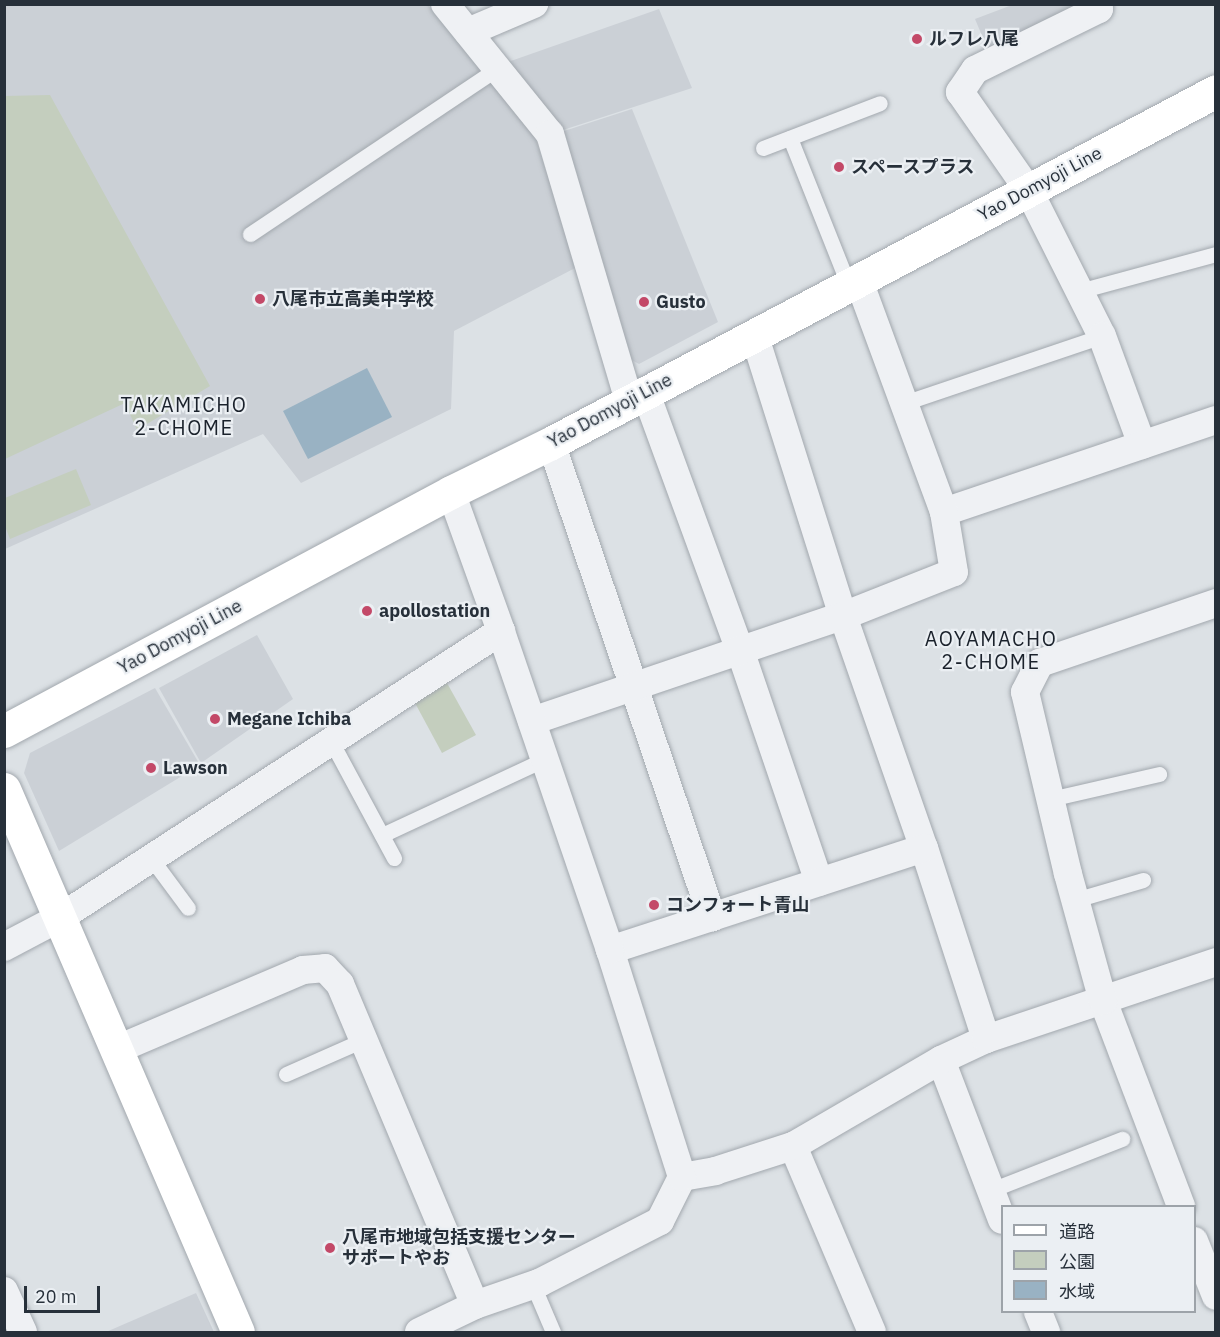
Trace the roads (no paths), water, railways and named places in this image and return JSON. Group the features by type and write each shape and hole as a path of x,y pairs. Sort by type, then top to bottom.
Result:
{"main road":[{"name":"Yao Domyoji Line","path":"4,731 451,492 551,443 1215,91"},
{"path":"4,789 238,1332"}],"street":[{"path":"445,4 550,134 637,396 740,650 819,882"},
{"path":"468,32 534,4"},
{"path":"1098,4 1100,9 975,70 960,92 1029,191 1102,336 1142,445"},
{"path":"532,721 843,616 954,572 944,512 904,403 853,281"},
{"path":"754,334 843,616 924,848 986,1039"},
{"path":"944,512 1215,420"},
{"path":"551,443 712,917"},
{"path":"419,1332 475,1305 533,1285 660,1221 682,1177 610,950 451,492"},
{"path":"1181,1205 1103,1001 1075,900 1025,692 1040,663 1215,603"},
{"path":"4,947 61,917 501,631"},
{"path":"610,950 924,848"},
{"path":"682,1177 715,1171 793,1146 941,1060 986,1039 1215,962"},
{"path":"118,1049 303,970 325,969 340,984 475,1305"},
{"path":"941,1060 1001,1217"},
{"path":"793,1146 873,1332"},
{"path":"1196,1246 1215,1296"},
{"path":"4,1291 23,1332"},
{"path":"1039,1313 1046,1332"}],"lane":[{"path":"250,234 498,68"},
{"path":"763,148 880,103"},
{"path":"790,138 853,281"},
{"path":"1079,291 1215,254"},
{"path":"904,403 1102,336"},
{"path":"332,741 394,858"},
{"path":"382,835 545,759"},
{"path":"1050,800 1159,774"},
{"path":"151,858 188,908"},
{"path":"1075,900 1143,880"},
{"path":"286,1074 363,1040"},
{"path":"991,1190 1122,1139"},
{"path":"533,1285 553,1332"}],"water":[{"path":"367,368 392,417 308,459 283,411"}],"place":[{"name":"ルフレ八尾","path":"917,39"},
{"name":"スペースプラス","path":"839,167"},
{"name":"八尾市立高美中学校","path":"260,299"},
{"name":"Gusto","path":"644,302"},
{"name":"apollostation","path":"367,611"},
{"name":"Megane Ichiba","path":"215,719"},
{"name":"Lawson","path":"151,768"},
{"name":"コンフォート青山","path":"654,905"},
{"name":"八尾市地域包括支援センター サポートやお","path":"330,1248"}],"district":[{"name":"TAKAMICHO 2-CHOME","path":"184,416"},
{"name":"AOYAMACHO 2-CHOME","path":"991,650"}]}
